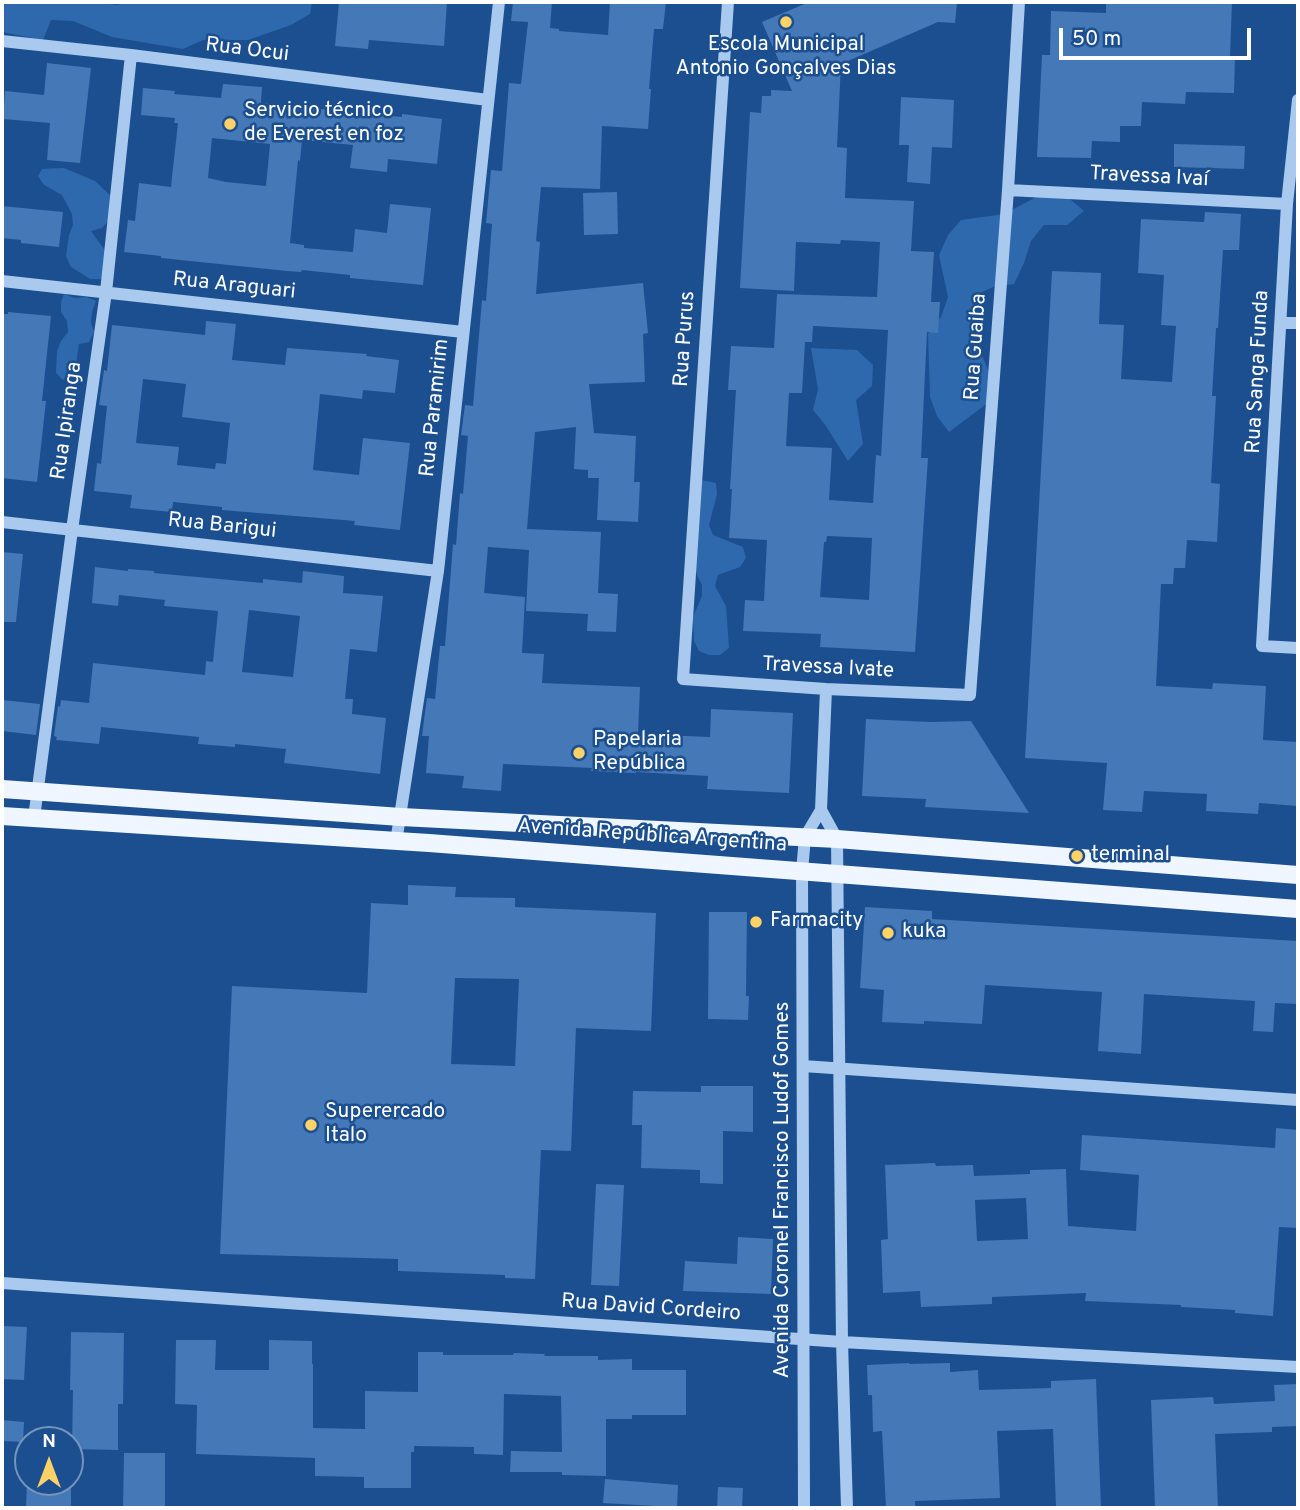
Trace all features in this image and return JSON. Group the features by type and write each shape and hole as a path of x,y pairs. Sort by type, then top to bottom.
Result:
{"main road":[{"name":"Avenida República Argentina","path":"2,789 401,817 837,839 1298,874"},
{"name":"Avenida República Argentina","path":"2,816 838,873 1298,909"}],"street":[{"name":"Rua Paramirim","path":"396,842 438,571 499,2"},
{"name":"Rua Purus","path":"683,678 728,2"},
{"name":"Rua Guaiba","path":"970,695 1019,2"},
{"name":"Rua Ocui","path":"2,41 488,100"},
{"name":"Rua Ipiranga","path":"34,818 106,292 131,55"},
{"name":"Rua Sanga Funda","path":"1298,100 1287,204 1262,646 1298,648"},
{"name":"Travessa Ivaí","path":"1007,190 1287,204"},
{"name":"Rua Araguari","path":"2,281 463,332"},
{"path":"1280,323 1298,323"},
{"name":"Rua Barigui","path":"2,522 438,571"},
{"name":"Travessa Ivate","path":"683,678 827,689 970,695"},
{"path":"805,837 821,810 827,689"},
{"path":"821,810 837,839 842,1342 847,1508"},
{"name":"Avenida Coronel Francisco Ludof Gomes","path":"804,1508 802,871 805,837"},
{"path":"803,1066 1298,1100"},
{"name":"Rua David Cordeiro","path":"2,1283 842,1342 1298,1367"}],"shaded area":[{"path":"2,2 98,2 116,5 130,2 312,2 310,14 291,25 248,40 203,40 183,49 112,37 73,21 51,20 43,40 2,32"},
{"path":"64,168 95,181 111,196 110,219 102,228 91,231 108,259 108,269 101,279 90,279 71,267 66,256 73,225 72,214 62,195 44,185 38,176 42,169"},
{"path":"1044,193 1065,195 1084,211 1067,225 1044,225 1031,241 1014,284 993,287 974,296 975,338 992,380 989,402 949,432 937,416 930,397 928,334 941,317 948,297 939,255 948,235 961,220 1004,214"},
{"path":"64,294 96,301 91,322 94,332 89,342 79,344 76,364 63,380 56,373 57,351 68,332 67,321 61,312"},
{"path":"811,348 857,350 873,365 872,386 856,400 863,444 848,461 813,410 818,389"},
{"path":"701,480 716,483 717,494 709,525 713,535 743,547 746,558 740,567 718,575 715,586 726,606 729,648 720,655 699,651 694,641 693,617 702,596 702,585 693,554"}],"building":[{"path":"339,2 447,2 444,46 369,40 368,49 335,46"},
{"path":"513,2 552,2 550,28 608,35 610,2 666,2 663,29 654,29 648,129 602,126 600,189 541,187 536,241 540,242 536,294 643,283 648,333 643,334 645,382 589,384 594,433 636,436 634,482 640,482 638,522 597,520 599,478 588,478 588,470 574,469 576,427 535,432 527,529 601,532 598,593 618,594 616,632 587,631 588,614 526,611 529,550 488,547 484,593 525,597 522,653 544,654 542,683 640,687 638,734 710,737 711,709 793,713 789,793 707,789 708,776 591,771 592,768 503,764 501,791 462,788 464,776 426,773 429,736 422,736 424,720 427,698 435,699 440,646 445,646 453,544 456,545 468,436 461,435 465,405 473,406 482,300 486,301 492,224 486,223 491,170 502,171 509,83 521,84 528,22 511,21"},
{"path":"809,2 957,3 955,23 938,22 841,64 837,147 847,148 845,198 914,201 911,251 934,252 931,302 940,302 938,333 927,332 921,458 928,458 915,652 820,647 821,634 743,631 745,600 764,601 767,540 729,538 736,390 728,390 731,346 774,348 777,294 877,297 880,242 796,242 794,291 740,288 750,112 761,113 762,96 771,96 771,90 792,91 762,22","holes":["813,326 888,330 881,456 876,455 873,503 829,500 832,448 786,446 789,393 802,393 805,342 812,342","827,536 872,538 869,600 820,597 824,542"]},
{"path":"1106,2 1232,2 1230,56 1235,56 1234,93 1186,92 1185,104 1142,102 1141,126 1120,126 1120,142 1092,141 1091,158 1037,157 1042,55 1050,55 1051,11 1106,13"},
{"path":"47,63 91,68 80,163 47,160 50,123 3,119 5,91 44,95"},
{"path":"223,84 262,87 261,103 442,119 437,164 388,159 387,172 350,168 353,145 302,140 300,161 298,160 290,243 304,245 304,248 353,252 355,229 387,233 390,204 431,208 423,285 124,252 128,220 135,221 139,183 171,187 178,123 174,123 175,118 141,115 143,88 221,98","holes":["212,138 270,144 266,186 208,178"]},
{"path":"901,97 954,100 952,148 932,147 930,184 907,182 909,145 899,145"},
{"path":"1174,144 1245,146 1244,169 1174,167"},
{"path":"617,192 618,234 584,235 583,193"},
{"path":"2,206 63,212 59,247 2,238"},
{"path":"1205,212 1241,214 1239,250 1223,250 1216,328 1212,396 1216,396 1211,483 1220,484 1217,542 1187,540 1185,568 1174,568 1173,584 1161,584 1156,686 1212,689 1213,683 1266,686 1263,740 1298,742 1298,806 1259,803 1258,814 1206,811 1207,794 1144,791 1142,812 1103,810 1107,763 1025,758 1052,271 1101,273 1099,324 1124,325 1121,379 1172,382 1176,326 1161,325 1164,275 1138,273 1141,219 1204,222"},
{"path":"8,312 51,316 42,401 46,401 37,482 2,478 2,314"},
{"path":"206,321 236,324 232,360 285,365 287,348 367,354 366,356 399,360 395,393 363,390 362,399 320,394 313,470 359,475 363,438 410,443 400,530 354,525 355,521 222,510 222,507 173,502 172,512 130,508 132,495 94,491 97,463 101,464 107,406 99,405 104,370 107,371 112,325 205,335","holes":["143,379 186,384 182,417 230,423 226,464 216,463 215,469 177,465 179,447 136,443"]},
{"path":"2,552 23,554 16,622 2,622"},
{"path":"95,567 263,583 263,579 302,583 303,571 344,576 343,593 383,596 377,652 350,649 345,699 353,699 352,714 386,718 380,774 284,763 286,749 198,744 199,737 101,727 99,744 56,740 57,737 54,736 61,700 89,703 93,663 205,675 206,661 213,662 218,611 164,606 165,600 119,595 118,606 92,603","holes":["249,610 300,616 293,677 242,672"]},
{"path":"2,700 40,704 36,735 2,731"},
{"path":"866,719 971,721 1029,813 925,807 926,799 862,796"},
{"path":"408,885 456,887 455,897 515,898 515,907 656,913 651,1031 576,1028 571,1151 541,1150 535,1279 505,1278 505,1275 398,1271 398,1259 220,1254 232,986 367,993 371,903 408,905","holes":["455,978 519,979 515,1066 451,1064"]},
{"path":"865,907 932,911 932,919 1298,941 1298,1004 1275,1003 1273,1032 1253,1031 1255,1001 1144,994 1141,1054 1098,1051 1102,992 985,985 982,1024 882,1022 884,990 860,988"},
{"path":"709,912 747,912 748,1020 708,1019"},
{"path":"701,1086 753,1086 753,1132 723,1131 723,1184 700,1183 700,1170 641,1168 642,1125 632,1125 633,1091 701,1092"},
{"path":"1276,1128 1298,1130 1298,1228 1279,1227 1273,1316 1181,1305 1085,1301 1086,1293 992,1297 992,1304 921,1307 920,1291 883,1293 881,1240 888,1239 885,1165 973,1165 974,1176 1030,1174 1030,1170 1066,1169 1068,1226 1136,1231 1139,1175 1080,1170 1082,1135 1275,1148","holes":["1026,1198 1028,1239 977,1241 975,1200"]},
{"path":"596,1184 624,1185 619,1286 591,1285"},
{"path":"738,1237 773,1239 771,1294 683,1291 685,1261 737,1264"},
{"path":"2,1326 27,1327 24,1380 2,1379"},
{"path":"71,1332 124,1333 123,1404 118,1404 118,1450 84,1449 84,1426 72,1426 73,1390 70,1390"},
{"path":"176,1340 216,1340 215,1370 269,1370 269,1340 312,1341 313,1428 365,1429 365,1391 418,1392 418,1352 443,1352 443,1355 514,1353 598,1356 598,1360 632,1359 632,1370 686,1370 686,1415 632,1415 632,1419 606,1419 606,1476 562,1475 562,1472 510,1472 511,1451 562,1452 561,1396 504,1394 503,1455 474,1454 474,1447 414,1446 414,1452 411,1452 411,1488 364,1488 364,1477 315,1476 315,1458 196,1454 197,1405 175,1404"},
{"path":"950,1363 950,1372 978,1370 979,1390 1051,1388 1051,1381 1096,1379 1101,1508 1056,1508 1053,1429 997,1431 1000,1498 915,1501 915,1508 886,1508 882,1431 873,1432 872,1395 868,1395 867,1365"},
{"path":"1298,1384 1298,1426 1272,1427 1272,1432 1215,1434 1218,1508 1155,1508 1151,1400 1213,1397 1214,1404 1275,1401 1274,1385"},
{"path":"2,1420 24,1422 24,1426 14,1426 14,1442 2,1441"},
{"path":"124,1453 165,1453 165,1508 123,1508"},
{"path":"605,1479 678,1485 677,1508 603,1503"},
{"path":"718,1487 743,1488 742,1508 717,1508"},
{"path":"26,1496 71,1496 71,1508 26,1508"}],"place":[{"name":"Escola Municipal Antonio Gonçalves Dias","path":"786,22"},
{"name":"Servicio técnico de Everest en foz","path":"230,124"},
{"name":"Papelaria República","path":"579,753"},
{"name":"terminal","path":"1077,856"},
{"name":"Farmacity","path":"756,922"},
{"name":"kuka","path":"888,933"},
{"name":"Superercado Italo","path":"311,1125"}]}
